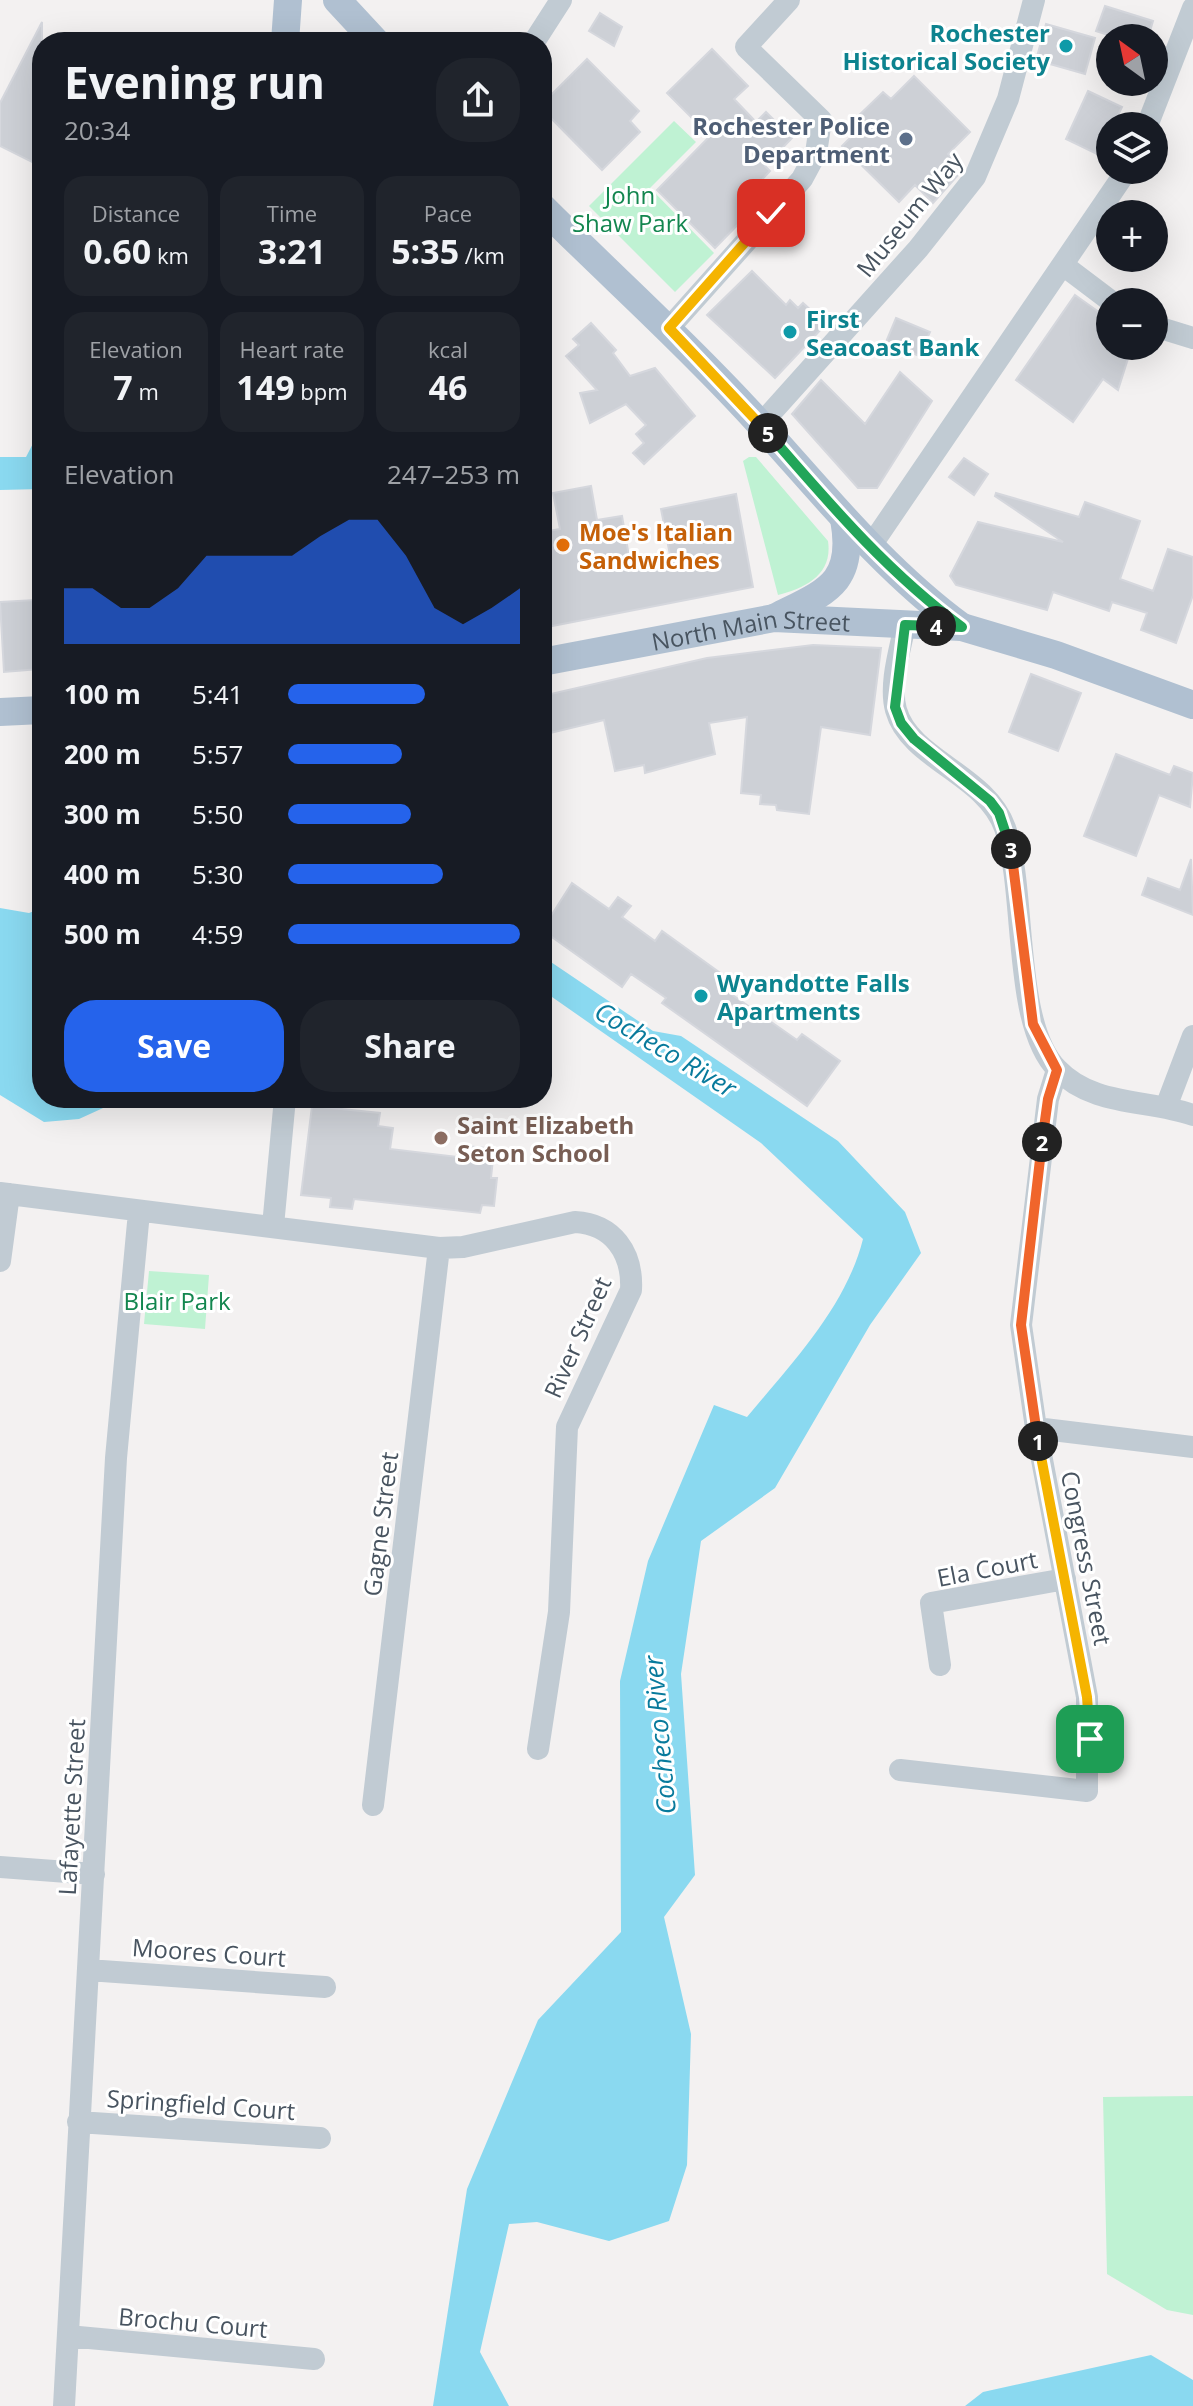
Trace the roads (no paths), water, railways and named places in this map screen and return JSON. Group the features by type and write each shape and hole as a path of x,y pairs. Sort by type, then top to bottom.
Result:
{"main road":[{"path":"286,32 288,0"},
{"path":"337,0 367,32"},
{"path":"552,217 669,328 761,424 870,547 924,599 962,627 1056,655 1193,705"},
{"path":"774,618 831,588 847,555 844,519"},
{"name":"North Main Street","path":"552,660 774,618 962,627"},
{"path":"0,712 32,710"}],"street":[{"path":"540,32 561,0"},
{"path":"669,328 802,179 816,153 821,120 746,47 789,0"},
{"name":"Museum Way","path":"761,424 918,249 975,177 1008,99 1034,0"},
{"path":"1152,112 1193,8"},
{"path":"870,547 1118,184"},
{"path":"1063,265 1096,290"},
{"path":"1168,330 1193,338"},
{"path":"905,625 895,707 914,739 978,789 999,813 1011,850 1033,1024 1057,1070 1086,1089 1107,1097 1193,1115"},
{"path":"1166,1107 1193,1036"},
{"name":"Congress Street","path":"900,1770 1087,1791 1087,1697 1024,1361 1022,1299 1048,1099 1057,1070"},
{"path":"273,1226 284,1108"},
{"path":"0,1261 4,1194"},
{"name":"River Street","path":"4,1194 439,1248 484,1243 553,1225 594,1223 608,1230 619,1242 632,1275 625,1304 567,1427 559,1612 538,1749"},
{"name":"Lafayette Street","path":"64,2406 116,1458 139,1212"},
{"name":"Gagne Street","path":"373,1805 439,1248"},
{"path":"1036,1428 1193,1447"},
{"name":"Ela Court","path":"940,1665 931,1603 1065,1579"},
{"path":"0,1867 94,1874"},
{"name":"Moores Court","path":"88,1970 325,1987"},
{"name":"Springfield Court","path":"78,2122 320,2138"},
{"name":"Brochu Court","path":"68,2336 314,2359"}],"water":[{"path":"32,445 32,489 0,490 0,457 26,457"},
{"path":"0,908 32,912 32,1108 103,1108 79,1119 44,1122 0,1095"},
{"name":"Cocheco River","path":"552,963 653,1031 681,1036 838,1141 905,1212 921,1253 870,1325 775,1488 701,1541 681,1674 695,1875 664,1917 691,2034 687,2165 669,2221 609,2241 537,2222 509,2224 480,2352 509,2406 433,2406 467,2189 538,2020 621,1932 620,1681 648,1561 714,1405 747,1417 799,1355 830,1311 855,1264 863,1239 761,1143 552,997"},
{"path":"1151,2355 1193,2380 1193,2406 965,2406 983,2392"}],"place":[{"name":"Rochester Historical Society","path":"1066,46"},
{"name":"Rochester Police Department","path":"906,139"},
{"name":"First Seacoast Bank","path":"790,332"},
{"name":"Moe's Italian Sandwiches","path":"563,545"},
{"name":"Wyandotte Falls Apartments","path":"701,996"},
{"name":"Saint Elizabeth Seton School","path":"441,1138"}],"park label":[{"name":"John Shaw Park","path":"630,208"},
{"name":"Blair Park","path":"177,1300"}]}
